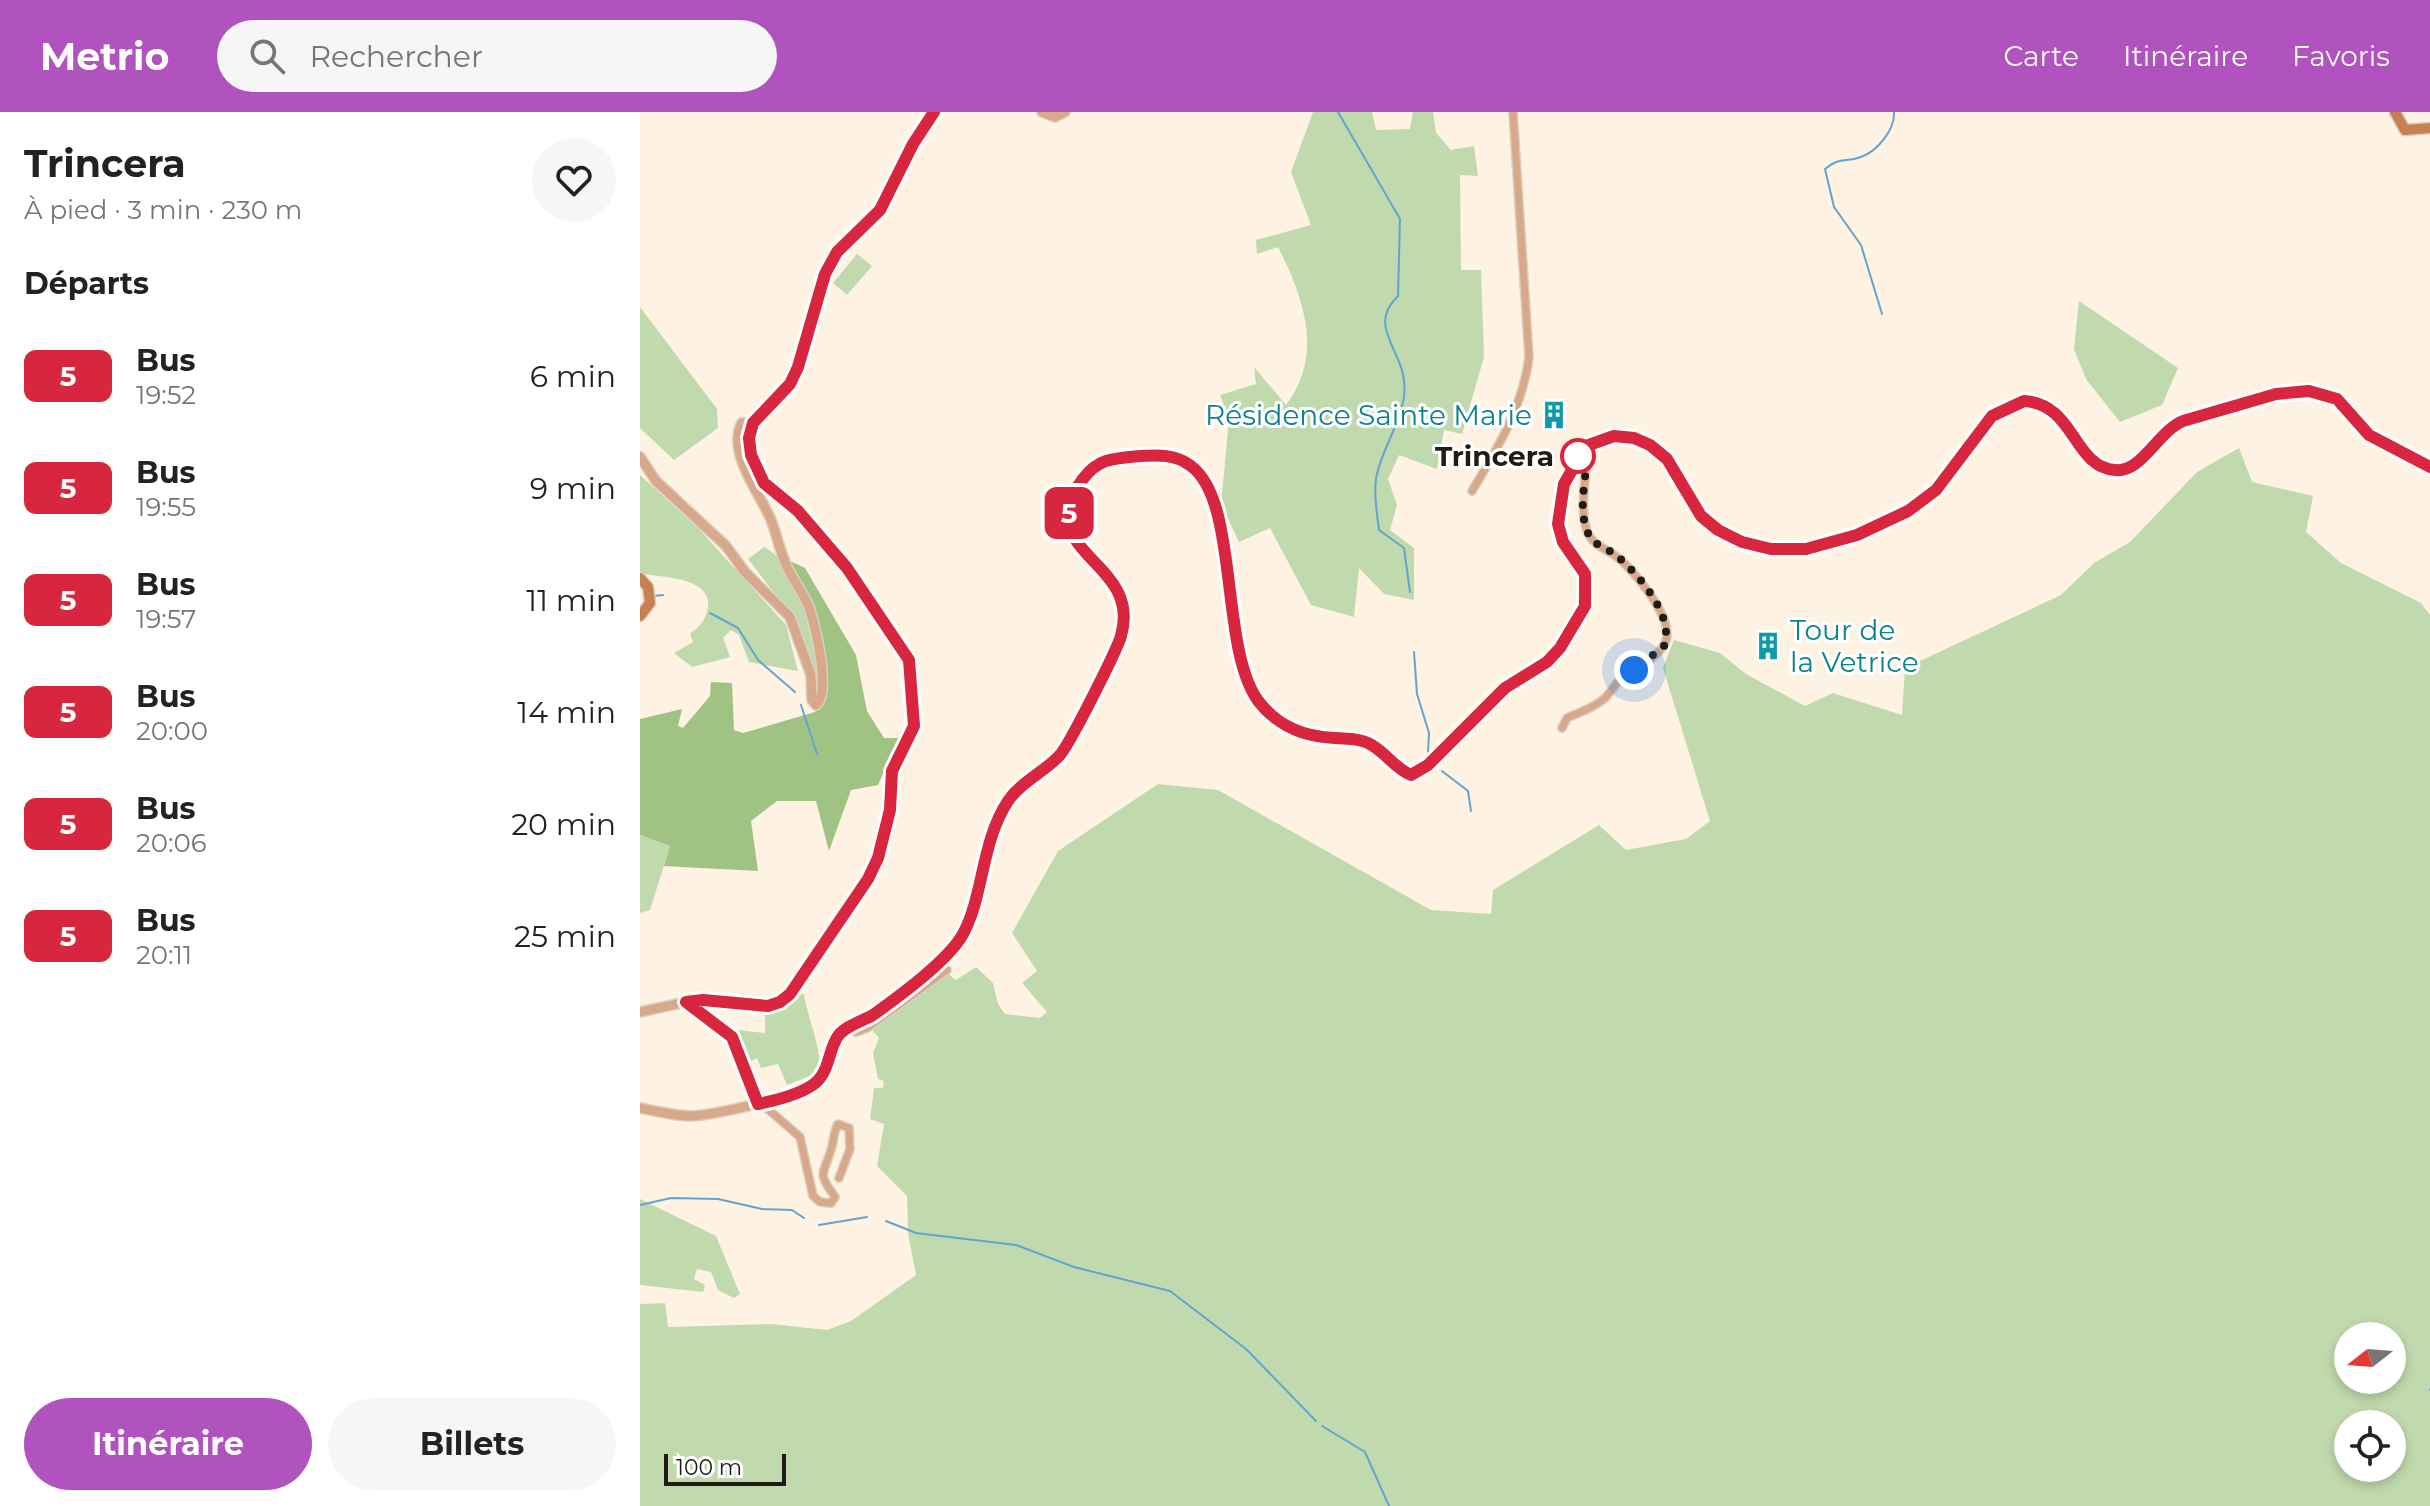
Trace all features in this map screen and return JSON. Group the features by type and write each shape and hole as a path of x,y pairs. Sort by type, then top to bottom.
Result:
{"main road":[{"path":"2395,112 2405,130 2430,128"},
{"path":"640,616 650,603 644,583"}],"street":[{"path":"640,1012 703,1000 768,1006 790,994 868,879 890,810 892,771 913,731 915,716 909,660 847,568 798,511 764,483 751,455 749,438 753,423 790,384 806,342 825,274 837,252 880,210 913,144 934,112"},
{"path":"1042,112 1055,117 1065,112"},
{"path":"1472,491 1509,425 1525,387 1529,315 1515,179 1513,112"},
{"path":"640,1108 692,1116 760,1104 818,1081 838,1036 922,976 961,938 971,916 980,869 1000,815 1011,797 1067,746 1121,638 1124,613 1121,593 1078,545 1069,522 1070,506 1082,479 1093,467 1108,460 1161,455 1175,457 1199,472 1216,514 1222,541 1235,610 1238,654 1258,701 1277,721 1297,732 1370,744 1411,775 1428,765 1505,688 1547,662 1560,648 1585,606 1585,574 1563,542 1558,524 1564,484 1586,446 1614,436 1634,438 1650,445 1667,459 1701,516 1718,530 1742,542 1788,551 1825,546 1908,511 1936,490 1992,416 2024,401 2053,409 2092,461 2107,470 2122,471 2136,466 2169,427 2183,421 2276,394 2309,391 2337,399 2369,435 2430,467"},
{"path":"640,457 656,481 726,546 745,572 790,617 811,675 812,700 816,705 822,696 822,666 810,609 787,566 771,519 745,469 739,429 742,423 753,423"},
{"path":"1562,728 1567,718 1594,706 1618,682 1664,646 1667,636 1666,624 1647,591 1626,565 1593,542 1587,533 1583,509 1586,446"},
{"path":"848,1029 856,1032 867,1028 947,970"},
{"path":"686,1002 732,1037 760,1104 787,1123 802,1140 813,1196 828,1204 834,1201 835,1195 822,1179 822,1171 833,1147 838,1124 849,1128 850,1149 839,1178"}],"green space":[{"path":"1313,112 1372,112 1376,130 1410,129 1413,112 1433,112 1436,133 1451,150 1474,146 1478,176 1460,175 1461,270 1481,270 1484,357 1462,434 1444,430 1437,469 1399,455 1388,479 1397,505 1390,530 1414,548 1414,600 1384,594 1359,568 1354,617 1311,605 1270,528 1239,542 1221,504 1229,419 1220,395 1256,384 1254,367 1286,405 1298,386 1304,366 1306,326 1296,286 1278,247 1257,254 1256,240 1311,225 1291,172"},
{"path":"857,254 872,266 847,295 833,283"},
{"path":"2079,301 2178,368 2162,405 2120,422 2086,379 2074,349"},
{"path":"640,307 717,409 718,428 674,460 640,428"},
{"path":"2239,448 2252,482 2313,496 2306,532 2341,563 2421,603 2430,615 2430,1506 640,1506 640,1304 665,1303 668,1327 771,1324 827,1330 851,1321 916,1275 908,1233 907,1196 877,1166 884,1124 870,1119 874,1088 883,1088 884,1081 878,1079 873,1053 879,1038 872,1030 948,974 956,980 976,967 993,983 998,1004 1005,1014 1040,1018 1047,1012 1022,983 1037,971 1012,933 1058,851 1158,784 1218,790 1431,910 1491,914 1493,890 1599,825 1626,850 1686,839 1710,821 1663,668 1674,640 1720,653 1746,674 1805,706 1833,693 1902,715 1905,668 2061,595 2094,563 2130,542 2197,472"},
{"path":"640,475 699,529 786,625 798,671 749,662 739,635 731,630 723,638 730,657 692,667 674,653 693,642 690,634 705,616 707,598 694,584 640,573"},
{"path":"764,547 787,569 795,585 808,622 819,673 815,673 798,624 748,559"},
{"path":"790,561 805,568 856,655 867,711 884,738 899,738 878,785 851,790 829,851 816,801 777,801 751,821 758,871 664,866 670,846 640,835 640,719 682,709 678,726 683,728 710,696 711,682 732,683 734,730 743,733 815,712 819,706 823,665 816,619"},
{"path":"640,835 670,846 650,910 640,913"},
{"path":"804,994 820,1069 787,1085 778,1064 761,1068 757,1058 745,1064 735,1038 739,1030 765,1033 765,1011 786,1005 795,995"},
{"path":"640,1199 716,1236 740,1294 734,1298 718,1290 711,1272 697,1269 694,1279 705,1285 703,1292 640,1285"}],"waterway":[{"path":"1338,112 1400,219 1398,296 1385,320 1404,377 1404,392 1398,419 1377,474 1375,494 1379,530 1404,548 1410,592"},
{"path":"1882,314 1861,245 1834,207 1825,169 1835,162 1861,157 1873,150 1888,132 1894,112"},
{"path":"653,596 663,595"},
{"path":"710,613 738,628 758,660 795,692"},
{"path":"1414,652 1417,694 1429,733 1428,752"},
{"path":"801,705 817,754"},
{"path":"1442,771 1468,791 1471,811"},
{"path":"640,1205 671,1198 718,1199 762,1209 792,1210 804,1218"},
{"path":"819,1225 867,1217"},
{"path":"886,1221 916,1233 1016,1245 1074,1267 1170,1291 1246,1349 1316,1421"},
{"path":"1322,1426 1365,1452 1389,1506"}],"bus line":[{"name":"5","path":"934,112 913,144 880,210 837,252 825,274 806,342 790,384 753,423 749,438 751,455 764,483 798,511 847,568 909,660 915,716 913,731 892,771 890,810 878,858 868,879 790,994 768,1006 703,1000 686,1002 732,1037 758,1104 812,1086 823,1074 842,1032 873,1014 922,976 961,938 971,916 980,869 1000,815 1011,797 1059,757 1067,746 1121,638 1124,613 1121,593 1078,545 1069,522 1070,506 1082,479 1093,467 1108,460 1161,455 1175,457 1199,472 1216,514 1222,541 1244,676 1258,701 1277,721 1297,732 1370,744 1411,775 1428,765 1451,738 1479,717 1505,688 1547,662 1560,648 1585,606 1588,591 1585,574 1563,542 1558,524 1559,503 1570,469 1580,451 1600,438 1634,438 1650,445 1667,459 1701,516 1718,530 1742,542 1788,551 1825,546 1908,511 1936,490 1952,472 1992,416 2024,401 2053,409 2092,461 2107,470 2122,471 2136,466 2169,427 2183,421 2224,412 2276,394 2309,391 2337,399 2369,435 2430,467"}],"place":[{"name":"Résidence Sainte Marie","path":"1554,415"},
{"name":"Trincera","path":"1578,456"},
{"name":"Tour de la Vetrice","path":"1768,646"}],"route":[{"path":"1578,456 1586,446 1588,458 1583,509 1587,533 1593,542 1626,565 1647,591 1666,624 1664,646 1634,670"}]}
